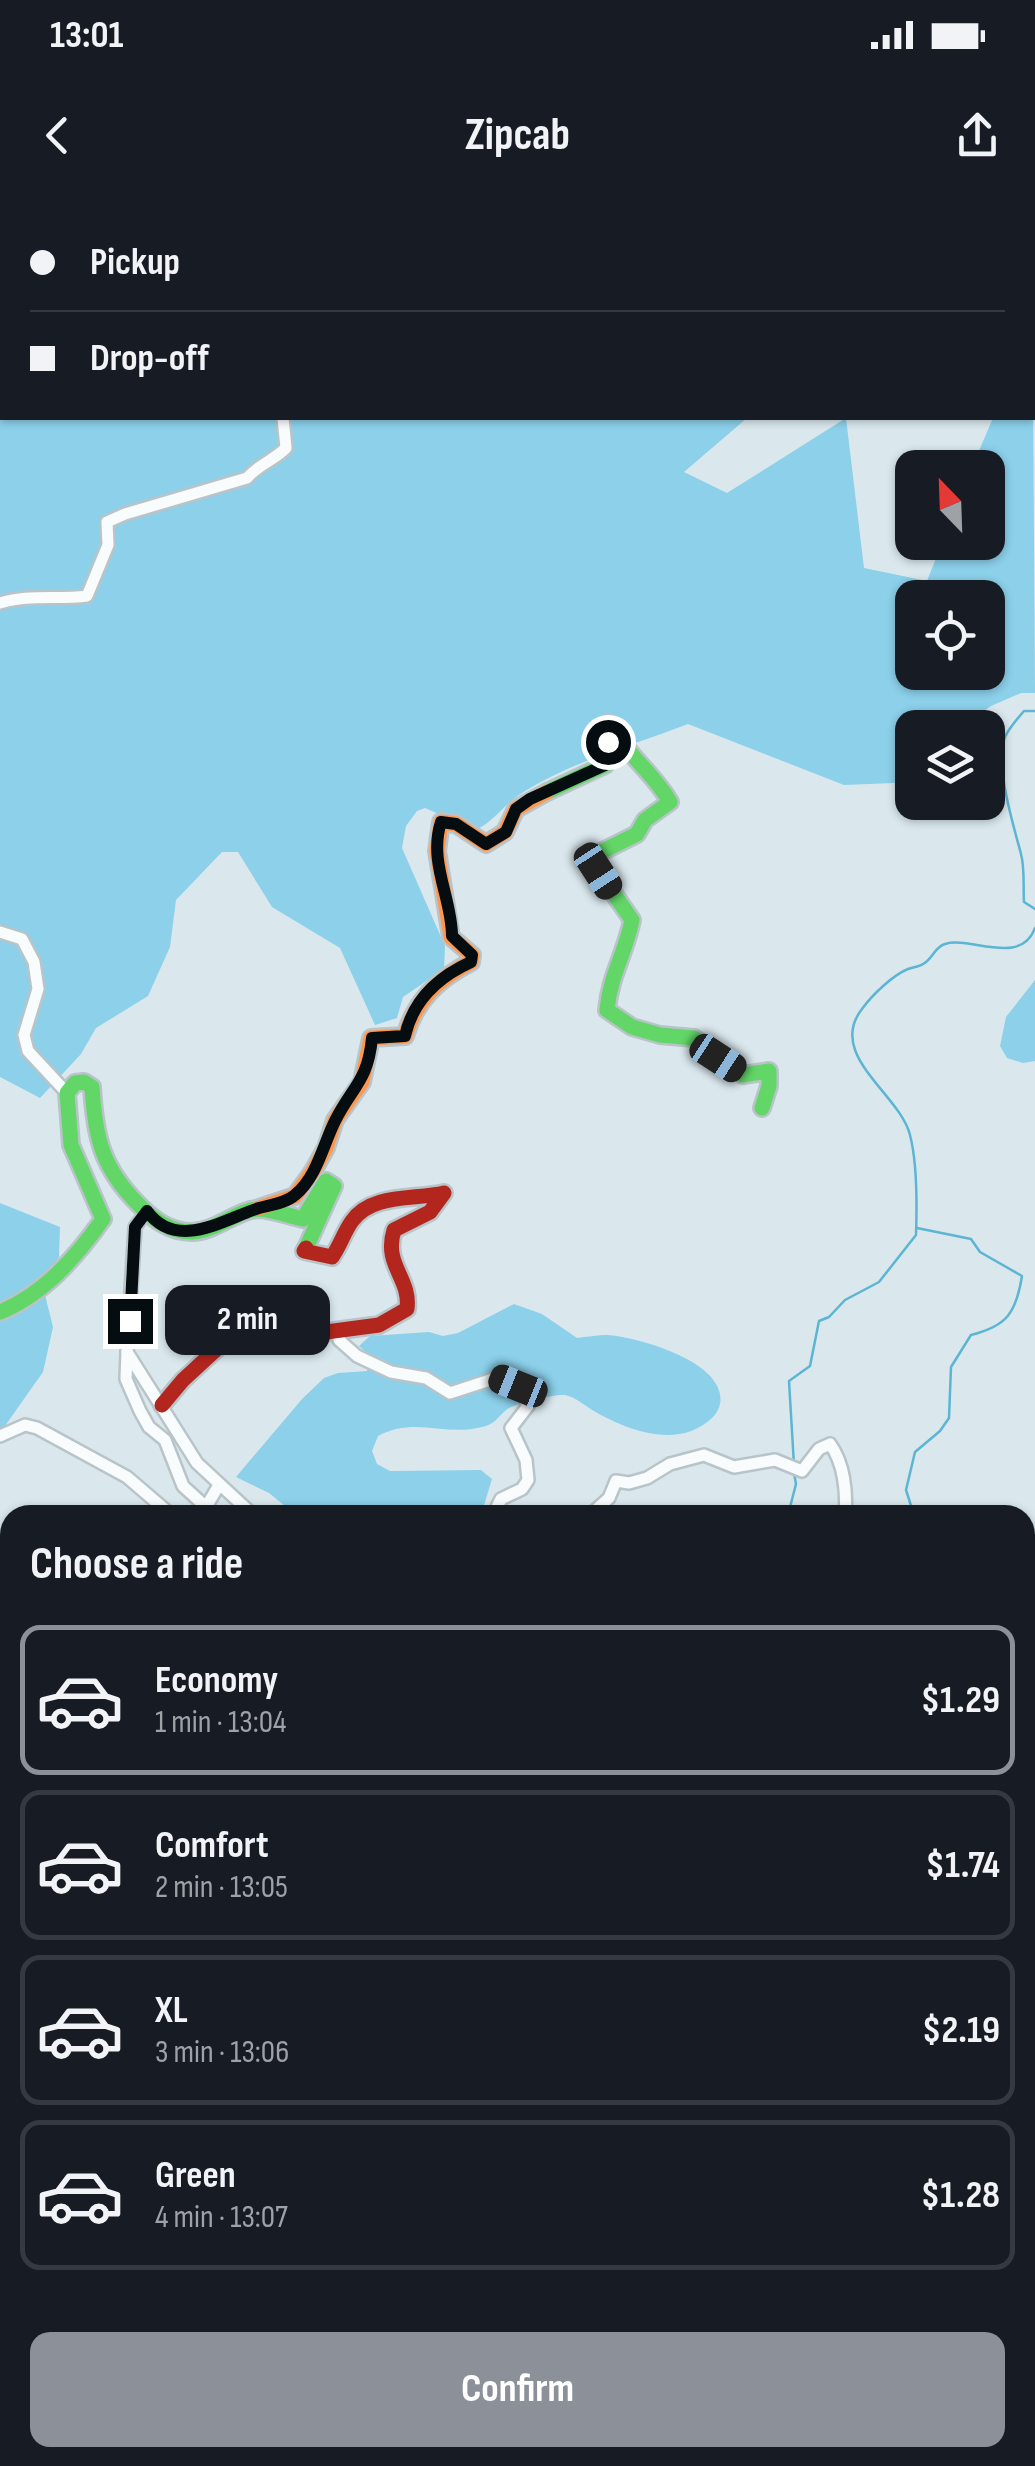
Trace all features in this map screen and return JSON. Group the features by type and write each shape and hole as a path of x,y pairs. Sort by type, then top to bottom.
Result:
{"street":[{"path":"0,603 16,598 61,600 86,596 108,545 107,522 246,478 286,448 284,420"},
{"path":"67,1093 75,1083 84,1082 92,1087 94,1124 106,1164 119,1185 166,1227 190,1232 213,1229 295,1196 326,1148 335,1120 362,1082 372,1038 405,1036 424,996 439,978 471,962 472,955 452,936 452,918 438,860 441,822 456,824 486,844 506,832 516,809 605,765 608,723 658,781 670,802 645,820 637,834 593,856 598,871 632,920 626,950 609,982 608,1010 632,1026 694,1038 742,1075 769,1070 762,1108"},
{"path":"0,932 22,940 34,962 38,989 24,1035 28,1051 67,1093 71,1145 102,1219 76,1257 19,1304 0,1312"},
{"path":"162,1405 183,1380 244,1324 265,1318 311,1334 380,1325 406,1309 409,1293 398,1277 390,1239 394,1230 438,1207 444,1193 381,1202 358,1213 332,1257 304,1251 319,1231 322,1212 334,1186 326,1181 303,1219 256,1209"},
{"path":"147,1211 135,1227 126,1380 149,1427 165,1440 183,1486 204,1505"},
{"path":"340,1331 339,1340 357,1356 391,1372 426,1378 450,1393 496,1378 518,1386 528,1406 511,1428 526,1460 528,1480 522,1489 501,1498 498,1505"},
{"path":"128,1352 197,1463 242,1505"},
{"path":"0,1436 24,1425 37,1428 127,1477 160,1505"},
{"path":"601,1505 616,1481 629,1484 670,1464 704,1455 734,1467 775,1460 802,1471 820,1449 830,1444 838,1455 846,1505"},
{"path":"212,1505 219,1485"}],"shaded area":[{"path":"0,420 745,420 684,472 727,493 846,420 864,568 922,580 895,580 895,690 1005,690 1005,580 927,580 935,560 1005,560 1005,450 979,450 992,420 1033,420 1035,693 1021,693 985,710 895,710 894,783 844,785 688,724 558,773 519,795 476,830 425,808 417,811 406,826 402,848 445,946 444,969 403,997 397,1018 375,1025 340,948 272,907 238,852 222,852 176,900 170,947 148,996 96,1028 81,1054 40,1098 0,1077"},
{"path":"1035,980 1035,1061 1023,1063 1007,1058 1000,1046 1006,1017"},
{"path":"0,1203 60,1227 59,1257 42,1283 53,1327 43,1372 0,1433"},
{"path":"514,1304 542,1314 577,1338 620,1337 683,1357 709,1374 716,1384 720,1406 699,1427 671,1435 627,1427 574,1398 560,1395 511,1407 482,1427 405,1428 378,1436 372,1451 377,1464 390,1471 481,1470 492,1479 484,1505 284,1505 236,1477 324,1378 367,1371 370,1356 359,1346 370,1336 458,1333"}],"waterway":[{"path":"1035,711 1024,711 1009,730 1002,749 1006,796 1022,860 1024,902 1035,909"},
{"path":"794,1465 789,1381 810,1366 819,1321 829,1317 845,1300 879,1282 916,1235 910,1135 904,1120 859,1058 853,1026 883,986 926,962 941,946 1019,946 1035,928"},
{"path":"911,1505 906,1490 915,1452 949,1418 951,1367 971,1335 1008,1316 1017,1300 1022,1276 980,1252 971,1239 917,1228"},
{"path":"791,1505 796,1484 794,1473"}],"traffic: fast":[{"path":"547,792 605,765 608,723 665,794 670,802 645,820 637,834 593,856 598,871 632,920 607,1010 632,1027 694,1038 743,1075 769,1071 762,1108"},
{"path":"0,1312 31,1295 58,1273 103,1219 71,1145 67,1093 75,1083 84,1082 92,1087 98,1137 116,1178 145,1210 170,1227 201,1231 258,1209 303,1219 326,1181 334,1186 306,1248"}],"traffic: slow":[{"path":"259,1208 295,1196 313,1171 335,1120 362,1082 371,1038 405,1036 415,1012 430,992 471,962 472,955 451,937 437,851 441,822 456,824 486,844 505,832 516,809 547,792"}],"traffic: jam":[{"path":"162,1405 183,1380 245,1323 265,1317 311,1334 379,1325 407,1309 405,1288 392,1253 394,1230 430,1212 444,1193 394,1199 360,1212 332,1257 304,1251 306,1248"}],"route":[{"path":"130,1321 135,1227 147,1211 166,1227 190,1232 213,1229 295,1196 326,1148 335,1120 362,1082 372,1038 405,1036 424,996 439,978 471,962 472,955 452,936 452,918 438,860 441,822 456,824 486,844 506,832 516,809 530,799 605,765 608,742"}]}
